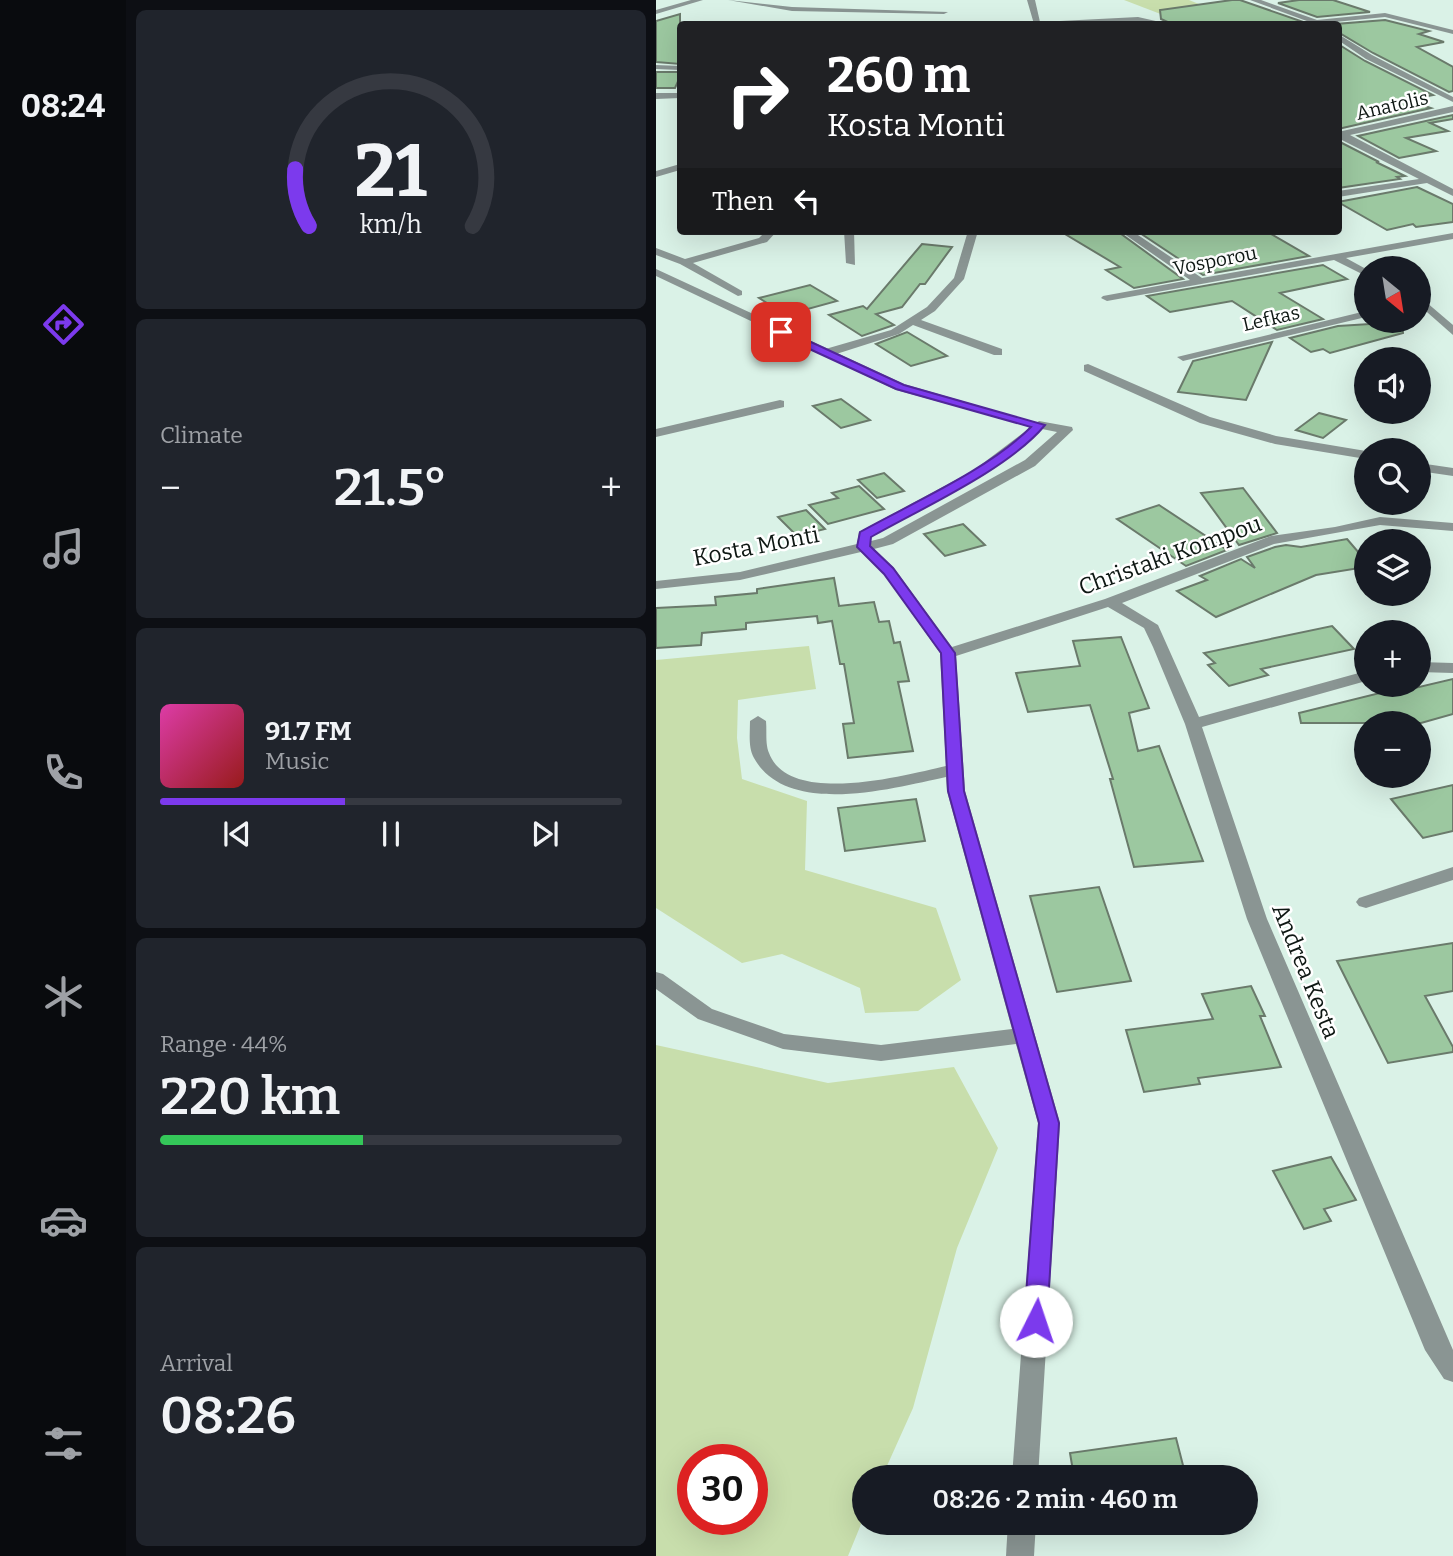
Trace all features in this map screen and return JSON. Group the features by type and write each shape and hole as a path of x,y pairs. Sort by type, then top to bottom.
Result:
{"street":[{"path":"656,12 699,0"},
{"path":"732,0 852,15 946,9 941,21"},
{"path":"1031,0 1037,21"},
{"path":"1254,0 1314,21"},
{"path":"1374,15 1384,9"},
{"path":"1334,21 1374,15 1402,18 1453,32"},
{"path":"1098,21 1149,21"},
{"path":"1342,39 1369,57 1453,100"},
{"path":"656,67 677,68"},
{"path":"656,96 677,96"},
{"name":"Anatolis","path":"1342,135 1453,109"},
{"path":"1342,136 1453,193"},
{"path":"656,174 677,168"},
{"path":"1342,193 1429,180"},
{"path":"684,262 763,240 768,235"},
{"path":"849,235 851,263"},
{"path":"826,353 895,332 931,309 959,279 972,235"},
{"path":"1131,235 1202,283"},
{"name":"Vosporou","path":"1107,298 1453,236"},
{"path":"656,251 684,262 738,293"},
{"path":"1334,256 1354,267"},
{"path":"656,272 900,387 1039,425 1018,447 992,464 864,535 864,547 889,571 948,653 956,791 1049,1123 1026,1465"},
{"path":"1431,311 1453,332"},
{"name":"Lefkas","path":"1183,357 1354,317"},
{"path":"912,321 998,352"},
{"path":"1088,368 1205,420 1275,440 1354,453"},
{"path":"656,433 780,404"},
{"name":"Kosta Monti","path":"656,585 740,576 888,541 1030,463 1067,430 1039,425"},
{"path":"1431,469 1453,472"},
{"name":"Christaki Kompou","path":"948,653 1110,603 1271,540 1335,531 1380,521 1453,527"},
{"name":"Andrea Kesta","path":"1110,603 1150,625 1193,724 1257,919 1446,1348 1453,1371"},
{"path":"1431,667 1453,668"},
{"path":"1193,724 1354,679"},
{"path":"758,721 761,757 779,778 818,789 869,788 953,770"},
{"path":"1366,902 1453,873"},
{"path":"656,979 704,1014 783,1041 881,1053 1024,1035"},
{"path":"1020,1556 1021,1535"}],"green space":[{"path":"1124,0 1189,0 1216,11 1171,18"},
{"path":"809,646 816,689 738,700 737,738 742,779 807,801 805,870 936,908 961,980 918,1011 865,1013 860,988 782,954 742,963 656,908 656,660"},
{"path":"656,1045 828,1083 954,1067 998,1148 957,1248 913,1408 887,1465 852,1465 852,1535 857,1535 848,1556 656,1556"}],"building":[{"path":"1240,0 1300,21 1165,21 1161,19 1160,10"},
{"path":"1333,0 1370,12 1317,17 1278,3"},
{"path":"680,14 680,21 677,21 677,64 656,62 656,21"},
{"path":"1385,20 1429,31 1419,34 1444,42 1417,47 1453,67 1453,91 1449,92 1342,34 1342,24"},
{"path":"1342,47 1433,95 1407,100 1431,108 1342,128"},
{"path":"656,72 677,72 675,88 656,88"},
{"path":"1453,115 1453,119 1430,123 1448,131 1406,138 1436,151 1399,158 1358,136"},
{"path":"1342,143 1405,176 1397,177 1400,179 1342,187"},
{"path":"1417,187 1453,204 1453,222 1416,227 1413,224 1387,230 1342,204 1342,201"},
{"path":"1067,235 1122,235 1183,279 1134,288 1106,270 1120,267"},
{"path":"1143,235 1273,235 1309,256 1203,275"},
{"path":"922,244 952,247 925,284 920,284 902,307 876,314 894,325 862,336 829,315 863,306 867,309"},
{"path":"1323,265 1347,279 1280,293 1323,319 1277,330 1232,301 1170,312 1147,296"},
{"path":"810,285 837,301 786,315 759,298"},
{"path":"1354,325 1354,333 1403,333 1330,353 1323,349 1311,352 1290,338 1338,326"},
{"path":"907,332 947,356 911,366 876,344"},
{"path":"1272,342 1246,400 1178,392 1193,361"},
{"path":"841,399 870,420 841,428 813,406"},
{"path":"1319,413 1346,420 1323,438 1296,430"},
{"path":"884,473 904,491 877,498 858,480"},
{"path":"859,486 884,509 828,524 809,505 838,498 832,493"},
{"path":"1243,488 1277,533 1239,545 1201,493"},
{"path":"1159,505 1227,550 1186,566 1117,519"},
{"path":"806,510 825,529 797,536 778,517"},
{"path":"963,524 985,545 945,556 924,534"},
{"path":"1347,539 1354,547 1354,569 1316,575 1216,617 1177,591 1207,580 1200,576 1241,559 1255,568 1247,557 1275,547 1301,547"},
{"path":"834,578 839,606 874,602 879,622 889,621 894,643 900,642 909,681 898,682 913,751 848,758 843,724 854,723 844,664 840,664 832,621 818,623 817,616 746,623 746,629 702,633 701,645 656,648 656,608 716,605 715,597 757,593 757,589"},
{"path":"1332,626 1354,649 1261,669 1268,675 1229,686 1208,665 1215,663 1204,653"},
{"path":"1121,637 1149,708 1129,713 1138,751 1159,746 1203,861 1134,867 1110,779 1113,779 1090,705 1028,712 1016,673 1080,666 1073,641"},
{"path":"1453,679 1453,714 1431,720 1431,711 1354,711 1354,723 1301,723 1299,713 1364,697 1431,697 1431,684"},
{"path":"1453,785 1453,831 1423,838 1391,799"},
{"path":"916,799 925,841 845,851 838,808"},
{"path":"1099,887 1131,981 1057,992 1030,896"},
{"path":"1453,943 1453,991 1425,996 1453,1047 1453,1052 1388,1063 1337,961"},
{"path":"1251,986 1265,1016 1260,1016 1281,1067 1198,1078 1200,1084 1144,1092 1126,1030 1213,1019 1202,994"},
{"path":"1331,1157 1356,1200 1324,1209 1331,1221 1304,1229 1273,1171"},
{"path":"1176,1438 1183,1465 1072,1465 1070,1453"}],"route":[{"path":"781,332 900,387 1039,425 1018,447 992,464 864,535 864,547 889,571 948,653 956,791 1049,1123 1036,1321"}]}
